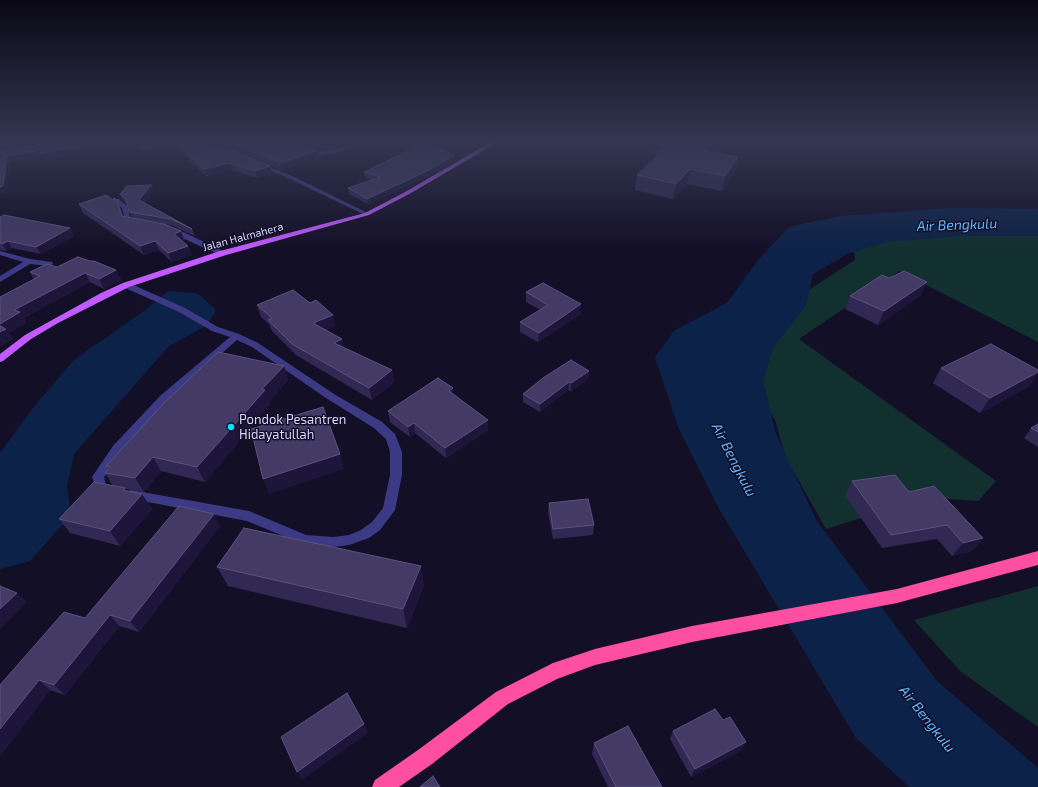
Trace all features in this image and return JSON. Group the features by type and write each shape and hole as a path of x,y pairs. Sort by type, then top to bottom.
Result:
{"highway":[{"path":"382,787 425,757 502,698 553,672 595,657 692,634 897,596 1038,558"}],"main road":[{"name":"Jalan Halmahera","path":"0,359 28,337 55,321 126,285 223,253 367,214 431,179"}],"street":[{"path":"294,179 367,214"},
{"path":"117,200 125,207 128,222 142,225"},
{"path":"163,227 170,228 181,235 223,253"},
{"path":"0,253 29,261 49,264"},
{"path":"0,280 29,261"},
{"path":"126,285 182,310 215,330 236,336 255,344 330,396 378,425 391,437 396,452 396,475 389,510 376,526 365,534 349,540 334,542 305,540 249,516 107,492 101,487 98,477 117,449 164,398 236,336"}],"green space":[{"path":"1038,227 1038,342 899,271 799,339 996,481 978,501 920,497 881,512 826,529 786,458 775,420 746,373 804,293 855,260 853,238"},
{"path":"1038,586 1038,727 960,671 914,620"}],"water":[{"name":"Air Bengkulu","path":"951,208 1038,209 1038,236 962,236 887,242 847,254 813,274 806,305 773,348 763,380 775,431 816,520 937,681 1038,768 1038,787 909,787 856,738 718,507 678,427 655,357 675,330 727,303 758,260 789,227 840,216"},
{"path":"168,291 197,293 216,310 207,325 168,347 74,454 67,486 71,515 30,561 0,569 0,453 32,409 74,360 144,311"}],"building":[{"path":"0,179 4,179 3,186 0,187"},
{"path":"375,179 410,179 367,199 348,188"},
{"path":"653,179 681,179 676,184"},
{"path":"151,185 139,200 192,229 171,219 129,212 126,199 120,194 127,186"},
{"path":"106,195 113,200 114,198 117,200 122,216 164,224 181,231 174,234 188,246 168,253 155,241 140,246 79,204"},
{"path":"4,215 70,228 36,247 8,241 2,244 0,243 0,217"},
{"path":"78,257 94,261 116,270 99,279 85,273 14,310 20,312 0,324 0,297 40,276 30,272 47,264 57,267"},
{"path":"904,271 927,282 884,311 850,296 882,275 889,278"},
{"path":"543,283 581,304 539,333 520,322 548,305 526,292"},
{"path":"293,290 310,303 316,300 333,315 313,323 342,339 334,343 392,370 369,388 292,344 268,320 272,318 257,305"},
{"path":"0,326 6,329 0,332"},
{"path":"991,344 1038,370 1038,372 990,398 941,368"},
{"path":"218,352 284,366 262,389 265,390 197,467 153,457 135,478 105,473 110,467 106,466 165,402"},
{"path":"571,360 589,371 571,383 569,382 540,404 523,394 543,378"},
{"path":"438,378 453,388 449,391 488,420 445,448 414,423 408,427 388,411"},
{"path":"323,407 340,454 263,479 251,429"},
{"path":"1038,424 1038,432 1031,428"},
{"path":"895,475 909,492 934,486 983,538 963,543 947,525 891,535 852,481"},
{"path":"94,482 125,488 123,490 142,494 110,531 59,519"},
{"path":"588,499 594,525 553,529 549,503"},
{"path":"179,506 214,514 130,621 110,615 54,685 39,680 0,729 0,685 64,612 85,618"},
{"path":"244,528 421,566 403,609 217,567"},
{"path":"0,586 17,593 0,609"},
{"path":"347,693 364,724 297,772 281,737"},
{"path":"715,709 723,720 730,717 746,742 695,769 673,731"},
{"path":"628,726 662,787 616,787 594,743"},
{"path":"433,776 440,787 420,787"}],"place":[{"name":"Pondok Pesantren Hidayatullah","path":"231,427"}]}
